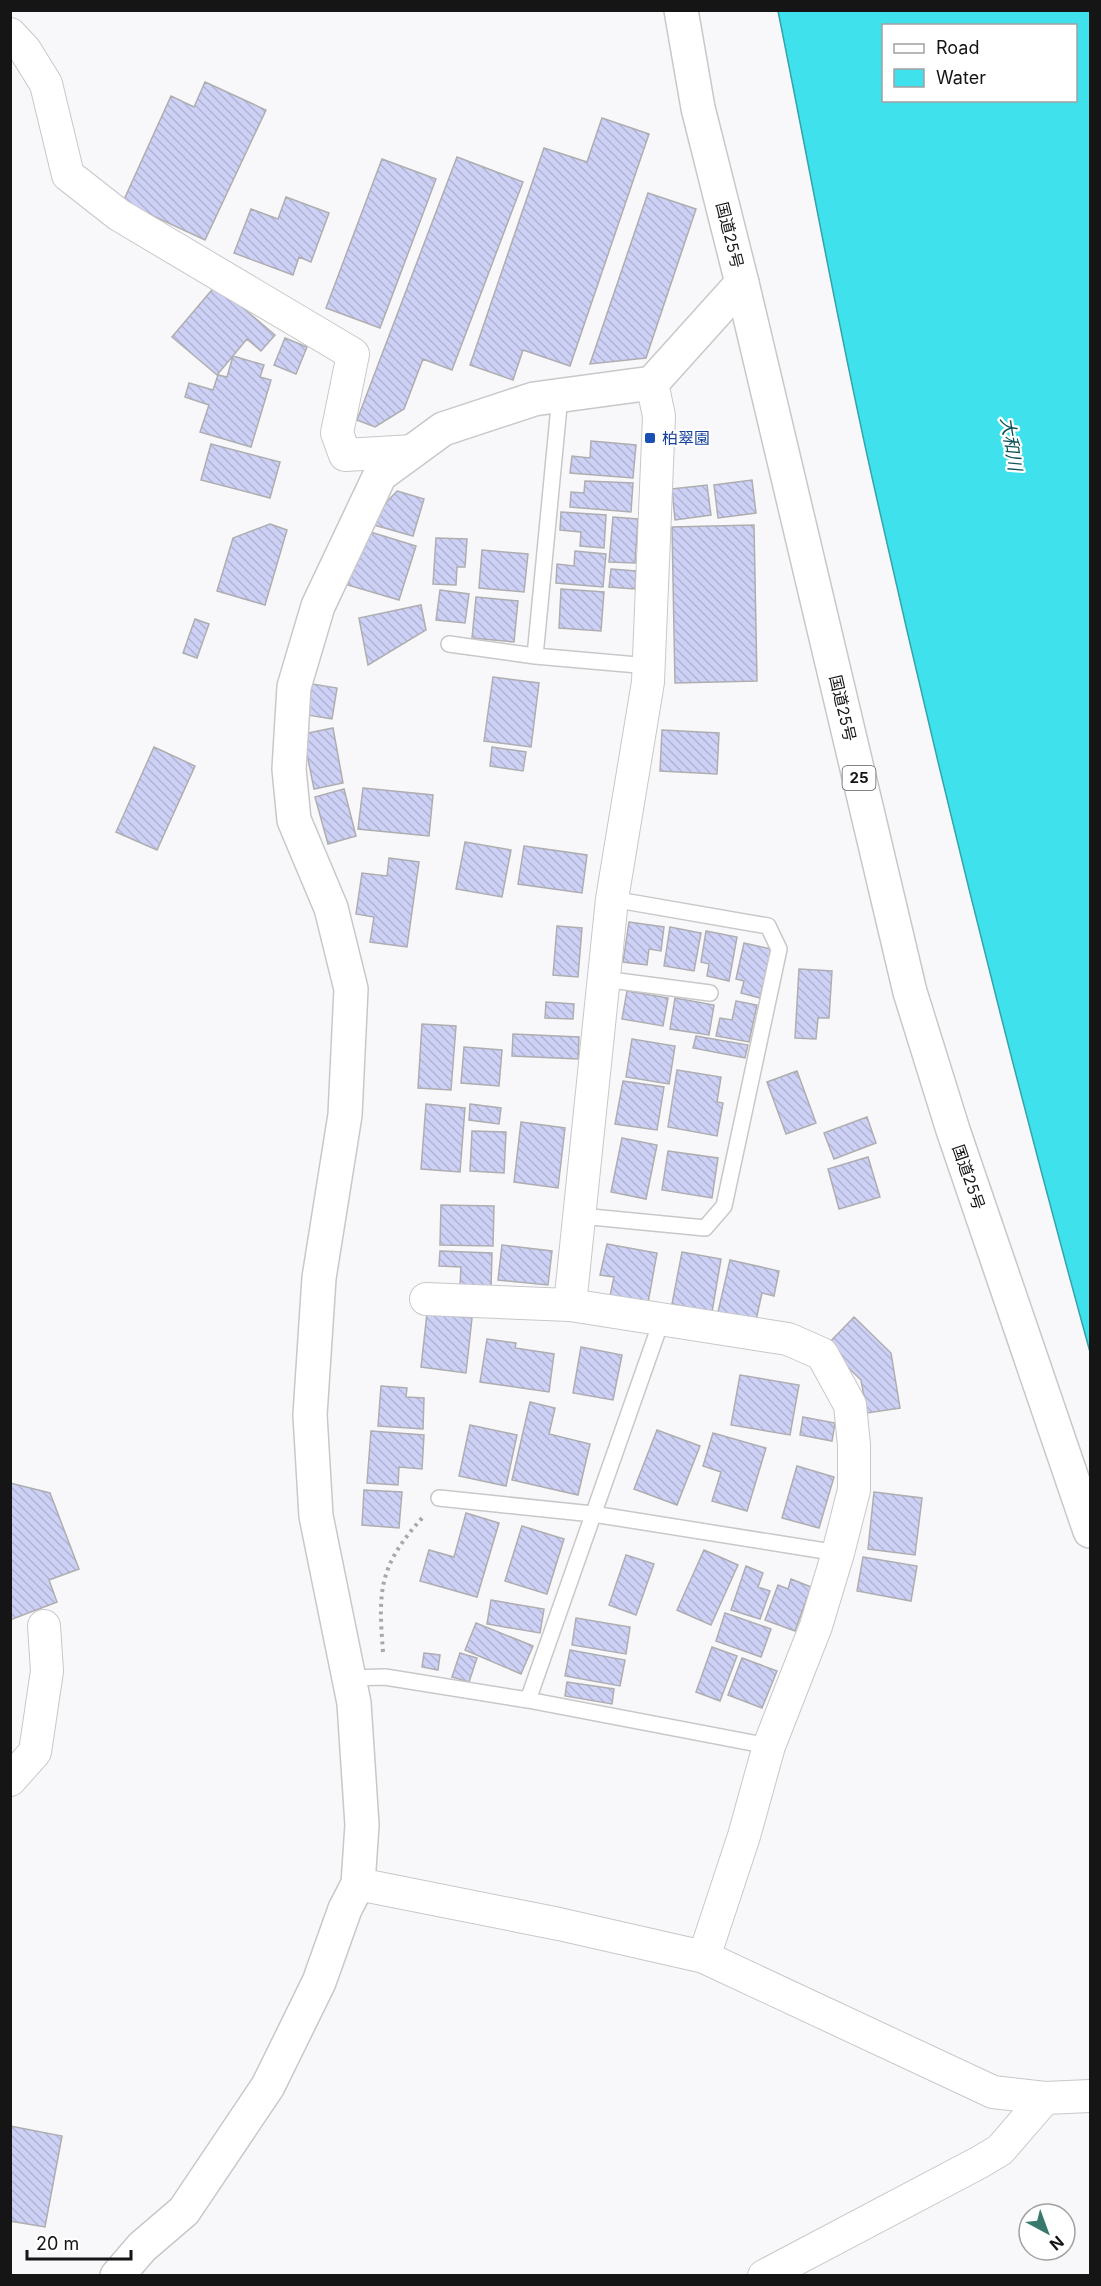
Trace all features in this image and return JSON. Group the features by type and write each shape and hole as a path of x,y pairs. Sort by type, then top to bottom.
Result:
{"main road":[{"name":"国道25号","path":"681,10 698,108 742,283 910,992 952,1130 1090,1531"},
{"path":"117,2276 142,2247 184,2211 268,2086 319,1982 345,1908 358,1884 362,1825 354,1703 316,1516 310,1415 319,1278 345,1115 351,989 332,908 294,820 288,769 294,687 318,606 380,475 443,429 534,399 651,383 742,283"}],"street":[{"path":"10,34 25,50 46,84 69,175 119,214 353,354 337,433 345,455 412,451"},
{"path":"570,1305 612,899 649,666 659,416 651,383"},
{"path":"426,1299 570,1305 788,1338 822,1354 850,1405 854,1445 854,1490 838,1553 816,1626 769,1746 744,1836 704,1957"},
{"path":"10,1780 35,1752 47,1671 44,1626"},
{"path":"358,1884 559,1924 704,1957 993,2092 1045,2098 1090,2096"},
{"path":"764,2276 1000,2150 1045,2098"}],"lane":[{"path":"535,656 560,396"},
{"path":"449,644 535,656 649,666"},
{"path":"581,1216 705,1228 724,1206 779,949 768,927 612,899"},
{"path":"603,979 710,993"},
{"path":"528,1700 662,1319"},
{"path":"439,1498 593,1514 838,1553"},
{"path":"349,1678 385,1677 528,1700 769,1746"}],"path":[{"path":"385,1677 379,1608 384,1572 408,1533 439,1498"}],"water":[{"name":"大和川","path":"778,11 1090,11 1090,1352 1004,1028 924,703 836,308"}],"building":[{"path":"205,82 266,110 205,240 123,202 171,96 194,107"},
{"path":"602,118 649,134 570,366 523,350 513,380 470,365 544,148 587,162"},
{"path":"457,157 523,182 452,370 423,359 404,409 375,427 357,420"},
{"path":"382,159 436,179 380,328 326,308"},
{"path":"648,193 696,209 646,358 590,364"},
{"path":"286,197 329,213 311,262 299,257 293,275 234,253 251,209 278,219"},
{"path":"216,285 275,335 261,351 247,339 217,375 172,337"},
{"path":"285,338 307,347 296,374 274,365"},
{"path":"233,356 264,365 260,377 271,380 251,447 200,432 209,405 185,397 189,383 213,390 218,375 227,377"},
{"path":"591,441 636,445 633,478 570,473 572,456 590,458"},
{"path":"211,444 280,462 270,498 201,480"},
{"path":"752,480 756,513 718,518 714,485"},
{"path":"585,481 633,483 631,512 570,507 571,492 584,493"},
{"path":"707,485 711,515 675,520 672,489"},
{"path":"397,491 424,499 413,536 367,523"},
{"path":"561,512 606,515 604,548 580,546 581,532 560,530"},
{"path":"613,517 638,519 635,563 609,562"},
{"path":"270,524 287,530 265,605 217,591 233,538"},
{"path":"754,525 757,681 675,683 672,527"},
{"path":"364,530 416,546 399,600 348,585"},
{"path":"436,538 467,539 465,567 457,567 456,585 433,584"},
{"path":"482,550 528,554 524,592 479,588"},
{"path":"575,551 606,554 603,587 556,583 557,564 574,566"},
{"path":"611,569 636,571 635,589 609,587"},
{"path":"561,589 604,592 601,631 559,628"},
{"path":"440,590 469,594 465,623 436,620"},
{"path":"476,597 518,601 514,642 472,638"},
{"path":"421,605 426,630 368,665 359,618"},
{"path":"195,619 209,624 197,658 183,653"},
{"path":"493,677 539,683 531,747 484,741"},
{"path":"312,684 337,688 332,719 307,715"},
{"path":"333,728 343,783 314,789 303,734"},
{"path":"662,730 719,733 717,774 660,771"},
{"path":"154,747 195,766 157,850 116,832"},
{"path":"492,747 526,752 523,771 490,766"},
{"path":"363,788 433,795 429,836 358,829"},
{"path":"344,789 356,836 328,844 315,797"},
{"path":"465,842 511,850 502,897 456,889"},
{"path":"524,846 587,855 582,893 518,884"},
{"path":"389,858 419,862 407,947 370,942 374,917 356,914 362,873 387,876"},
{"path":"629,922 664,927 661,951 649,949 647,965 623,962"},
{"path":"557,926 582,928 578,977 553,975"},
{"path":"670,927 701,933 694,971 664,966"},
{"path":"706,931 737,937 729,981 707,976 709,964 701,962"},
{"path":"744,943 771,949 760,998 741,993 744,981 736,979"},
{"path":"799,969 832,971 829,1018 818,1018 816,1039 795,1038"},
{"path":"627,991 668,998 663,1026 622,1019"},
{"path":"675,998 714,1005 709,1035 670,1029"},
{"path":"736,1001 757,1005 749,1042 716,1036 720,1018 732,1020"},
{"path":"546,1002 574,1004 573,1019 545,1018"},
{"path":"422,1024 456,1026 451,1090 418,1088"},
{"path":"513,1034 579,1037 578,1059 512,1056"},
{"path":"696,1036 748,1045 745,1058 693,1048"},
{"path":"632,1039 675,1046 669,1084 626,1077"},
{"path":"464,1047 502,1050 499,1086 461,1083"},
{"path":"677,1070 721,1077 717,1102 723,1103 717,1136 668,1127"},
{"path":"797,1071 816,1123 786,1134 767,1082"},
{"path":"623,1081 664,1087 657,1130 615,1124"},
{"path":"426,1104 465,1108 460,1172 421,1169"},
{"path":"470,1104 501,1108 499,1124 469,1120"},
{"path":"867,1117 876,1143 834,1159 824,1133"},
{"path":"521,1122 565,1128 558,1188 514,1182"},
{"path":"472,1131 506,1132 504,1173 470,1171"},
{"path":"622,1138 657,1145 646,1199 611,1192"},
{"path":"668,1151 718,1158 712,1198 662,1190"},
{"path":"868,1157 880,1197 839,1209 828,1169"},
{"path":"441,1205 494,1206 493,1246 440,1245"},
{"path":"607,1244 657,1253 648,1303 610,1296 614,1277 600,1275"},
{"path":"502,1245 552,1251 548,1285 498,1280"},
{"path":"440,1251 492,1253 491,1288 460,1286 461,1267 439,1266"},
{"path":"682,1252 721,1259 712,1312 672,1304"},
{"path":"730,1260 779,1271 774,1296 762,1293 756,1320 718,1312"},
{"path":"427,1313 472,1318 466,1373 421,1367"},
{"path":"854,1317 891,1353 900,1408 867,1413 861,1380 826,1346"},
{"path":"487,1339 516,1343 515,1348 554,1354 549,1392 480,1382"},
{"path":"581,1347 622,1355 613,1400 573,1393"},
{"path":"740,1375 799,1385 790,1435 731,1425"},
{"path":"381,1386 407,1388 406,1397 424,1398 423,1429 378,1426"},
{"path":"530,1402 555,1408 549,1434 590,1444 578,1495 512,1480"},
{"path":"803,1417 835,1423 832,1441 800,1435"},
{"path":"470,1425 517,1435 506,1486 459,1476"},
{"path":"657,1430 700,1446 677,1505 634,1489"},
{"path":"371,1431 424,1435 422,1469 399,1467 398,1485 367,1483"},
{"path":"713,1433 766,1448 747,1511 712,1501 721,1472 703,1466"},
{"path":"797,1466 834,1477 819,1528 782,1518"},
{"path":"10,1483 50,1493 79,1569 49,1580 57,1602 10,1620"},
{"path":"364,1490 402,1492 399,1528 362,1525"},
{"path":"874,1492 922,1498 915,1555 868,1549"},
{"path":"466,1513 499,1523 477,1597 420,1581 429,1550 454,1557"},
{"path":"522,1526 564,1539 547,1594 505,1581"},
{"path":"704,1550 738,1565 711,1625 677,1610"},
{"path":"626,1555 654,1564 636,1615 609,1605"},
{"path":"863,1557 917,1566 911,1601 857,1591"},
{"path":"746,1566 763,1573 758,1587 770,1591 760,1619 731,1610"},
{"path":"791,1579 811,1587 795,1631 765,1620 778,1585 788,1589"},
{"path":"491,1600 544,1609 540,1633 487,1624"},
{"path":"725,1613 771,1629 761,1657 716,1641"},
{"path":"576,1618 630,1627 626,1654 572,1645"},
{"path":"476,1623 533,1646 521,1674 465,1650"},
{"path":"712,1647 737,1656 720,1701 696,1692"},
{"path":"570,1650 625,1660 620,1686 565,1676"},
{"path":"424,1653 440,1655 438,1670 422,1667"},
{"path":"460,1653 477,1658 469,1682 452,1677"},
{"path":"742,1658 777,1671 762,1708 728,1695"},
{"path":"567,1682 614,1689 612,1704 565,1696"},
{"path":"10,2126 62,2136 45,2227 10,2221"}],"place":[{"name":"柏翠園","path":"650,438"}]}
